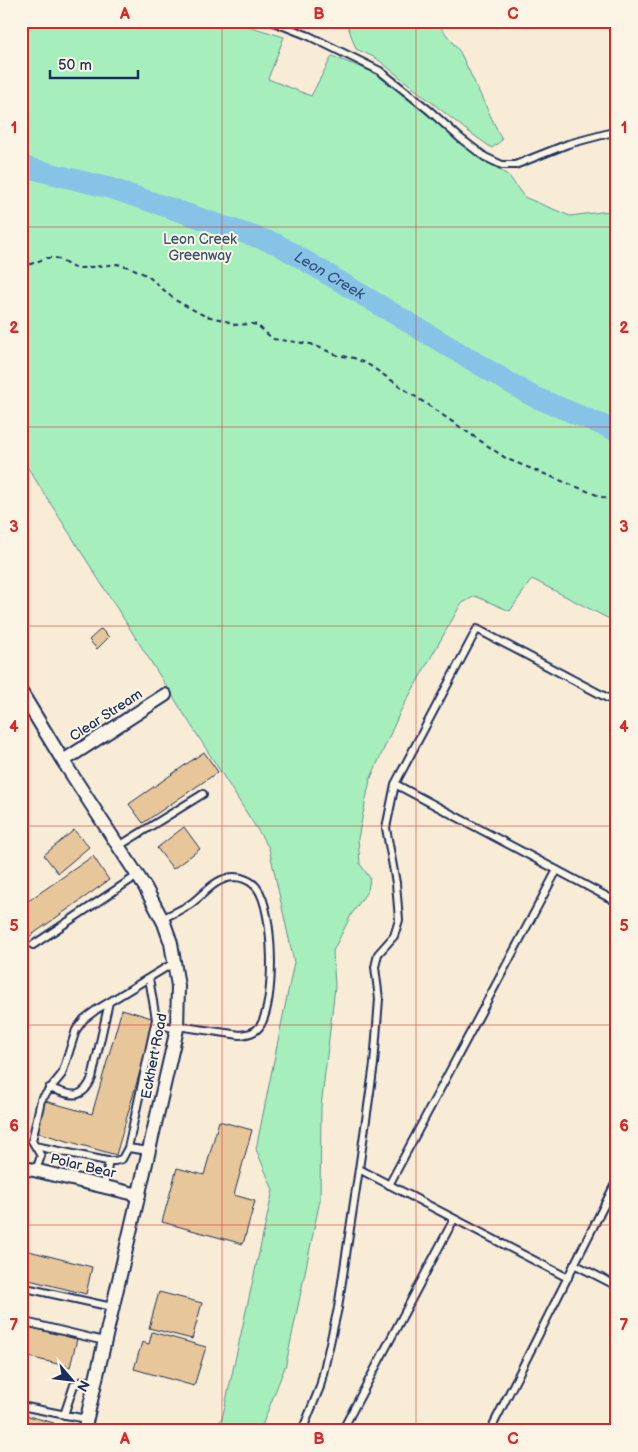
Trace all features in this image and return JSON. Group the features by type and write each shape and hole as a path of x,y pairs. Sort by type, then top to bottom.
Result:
{"street":[{"name":"Eckhert Road","path":"21,692 155,903 171,943 178,986 177,1027 85,1425"},
{"name":"Clear Stream","path":"64,761 165,695"},
{"name":"Polar Bear","path":"21,1167 138,1195"}],"lane":[{"path":"271,21 309,36 380,72 430,111 460,138 485,157 502,165 515,165 568,144 617,131"},
{"path":"302,1431 320,1387 338,1308 375,1055 379,999 375,967 378,954 394,936 399,920 396,884 386,828 395,784 477,629 617,703"},
{"path":"395,784 617,902"},
{"path":"119,846 203,794"},
{"path":"389,1185 557,870"},
{"path":"32,945 138,875"},
{"path":"156,1019 166,1027 240,1035 250,1034 259,1028 264,1018 270,986 271,968 268,920 264,900 257,887 247,879 234,877 221,880 189,905 162,919"},
{"path":"36,1170 41,1156 32,1141 40,1100 62,1074 76,1030 84,1019 175,962"},
{"path":"35,1146 109,1161 122,1159 128,1148 156,1019 149,978"},
{"path":"49,1088 76,1095 82,1094 88,1088 92,1078 109,1002"},
{"path":"128,1148 149,1151"},
{"path":"104,1186 109,1161"},
{"path":"359,1169 568,1278"},
{"path":"490,1431 617,1180"},
{"path":"342,1431 454,1219"},
{"path":"574,1264 617,1286"},
{"path":"21,1287 112,1307"},
{"path":"21,1321 104,1341"},
{"path":"64,1414 74,1385 83,1381 95,1382"},
{"path":"21,1406 64,1414 85,1425"}],"path":[{"path":"21,268 46,258 56,258 74,268 117,264 132,268 148,276 175,300 205,316 236,325 257,325 273,339 311,344 369,365 507,459 617,503"}],"green space":[{"name":"Leon Creek Greenway","path":"21,21 232,21 284,37 268,79 311,96 332,56 378,74 425,110 467,148 509,176 524,197 570,216 617,210 617,623 532,579 510,611 475,596 461,604 400,712 370,780 358,838 360,864 370,878 368,890 351,915 333,951 335,987 321,1107 320,1200 286,1364 260,1431 211,1431 222,1419 273,1190 256,1149 294,962 269,848 21,457"},
{"path":"346,21 436,21 460,52 502,140 492,148 465,129 376,58 356,49"}],"building":[{"path":"101,629 109,637 97,649 89,640"},
{"path":"204,752 218,772 143,823 129,804"},
{"path":"184,827 200,849 173,869 157,848"},
{"path":"74,830 89,847 58,873 44,855"},
{"path":"93,856 109,880 26,939 21,933 21,906"},
{"path":"122,1009 155,1019 116,1155 36,1132 45,1101 92,1114"},
{"path":"219,1121 252,1130 234,1195 255,1201 243,1244 162,1222 177,1168 204,1175"},
{"path":"21,1249 92,1267 86,1294 21,1278"},
{"path":"159,1292 202,1303 192,1339 149,1328"},
{"path":"21,1325 77,1339 70,1367 21,1355"},
{"path":"152,1332 206,1347 194,1386 134,1369 142,1342 149,1344"},
{"path":"21,1414 54,1423 52,1431 21,1431"}],"waterway":[{"name":"Leon Creek","path":"21,166 113,189 277,244 532,396 617,431"}]}
